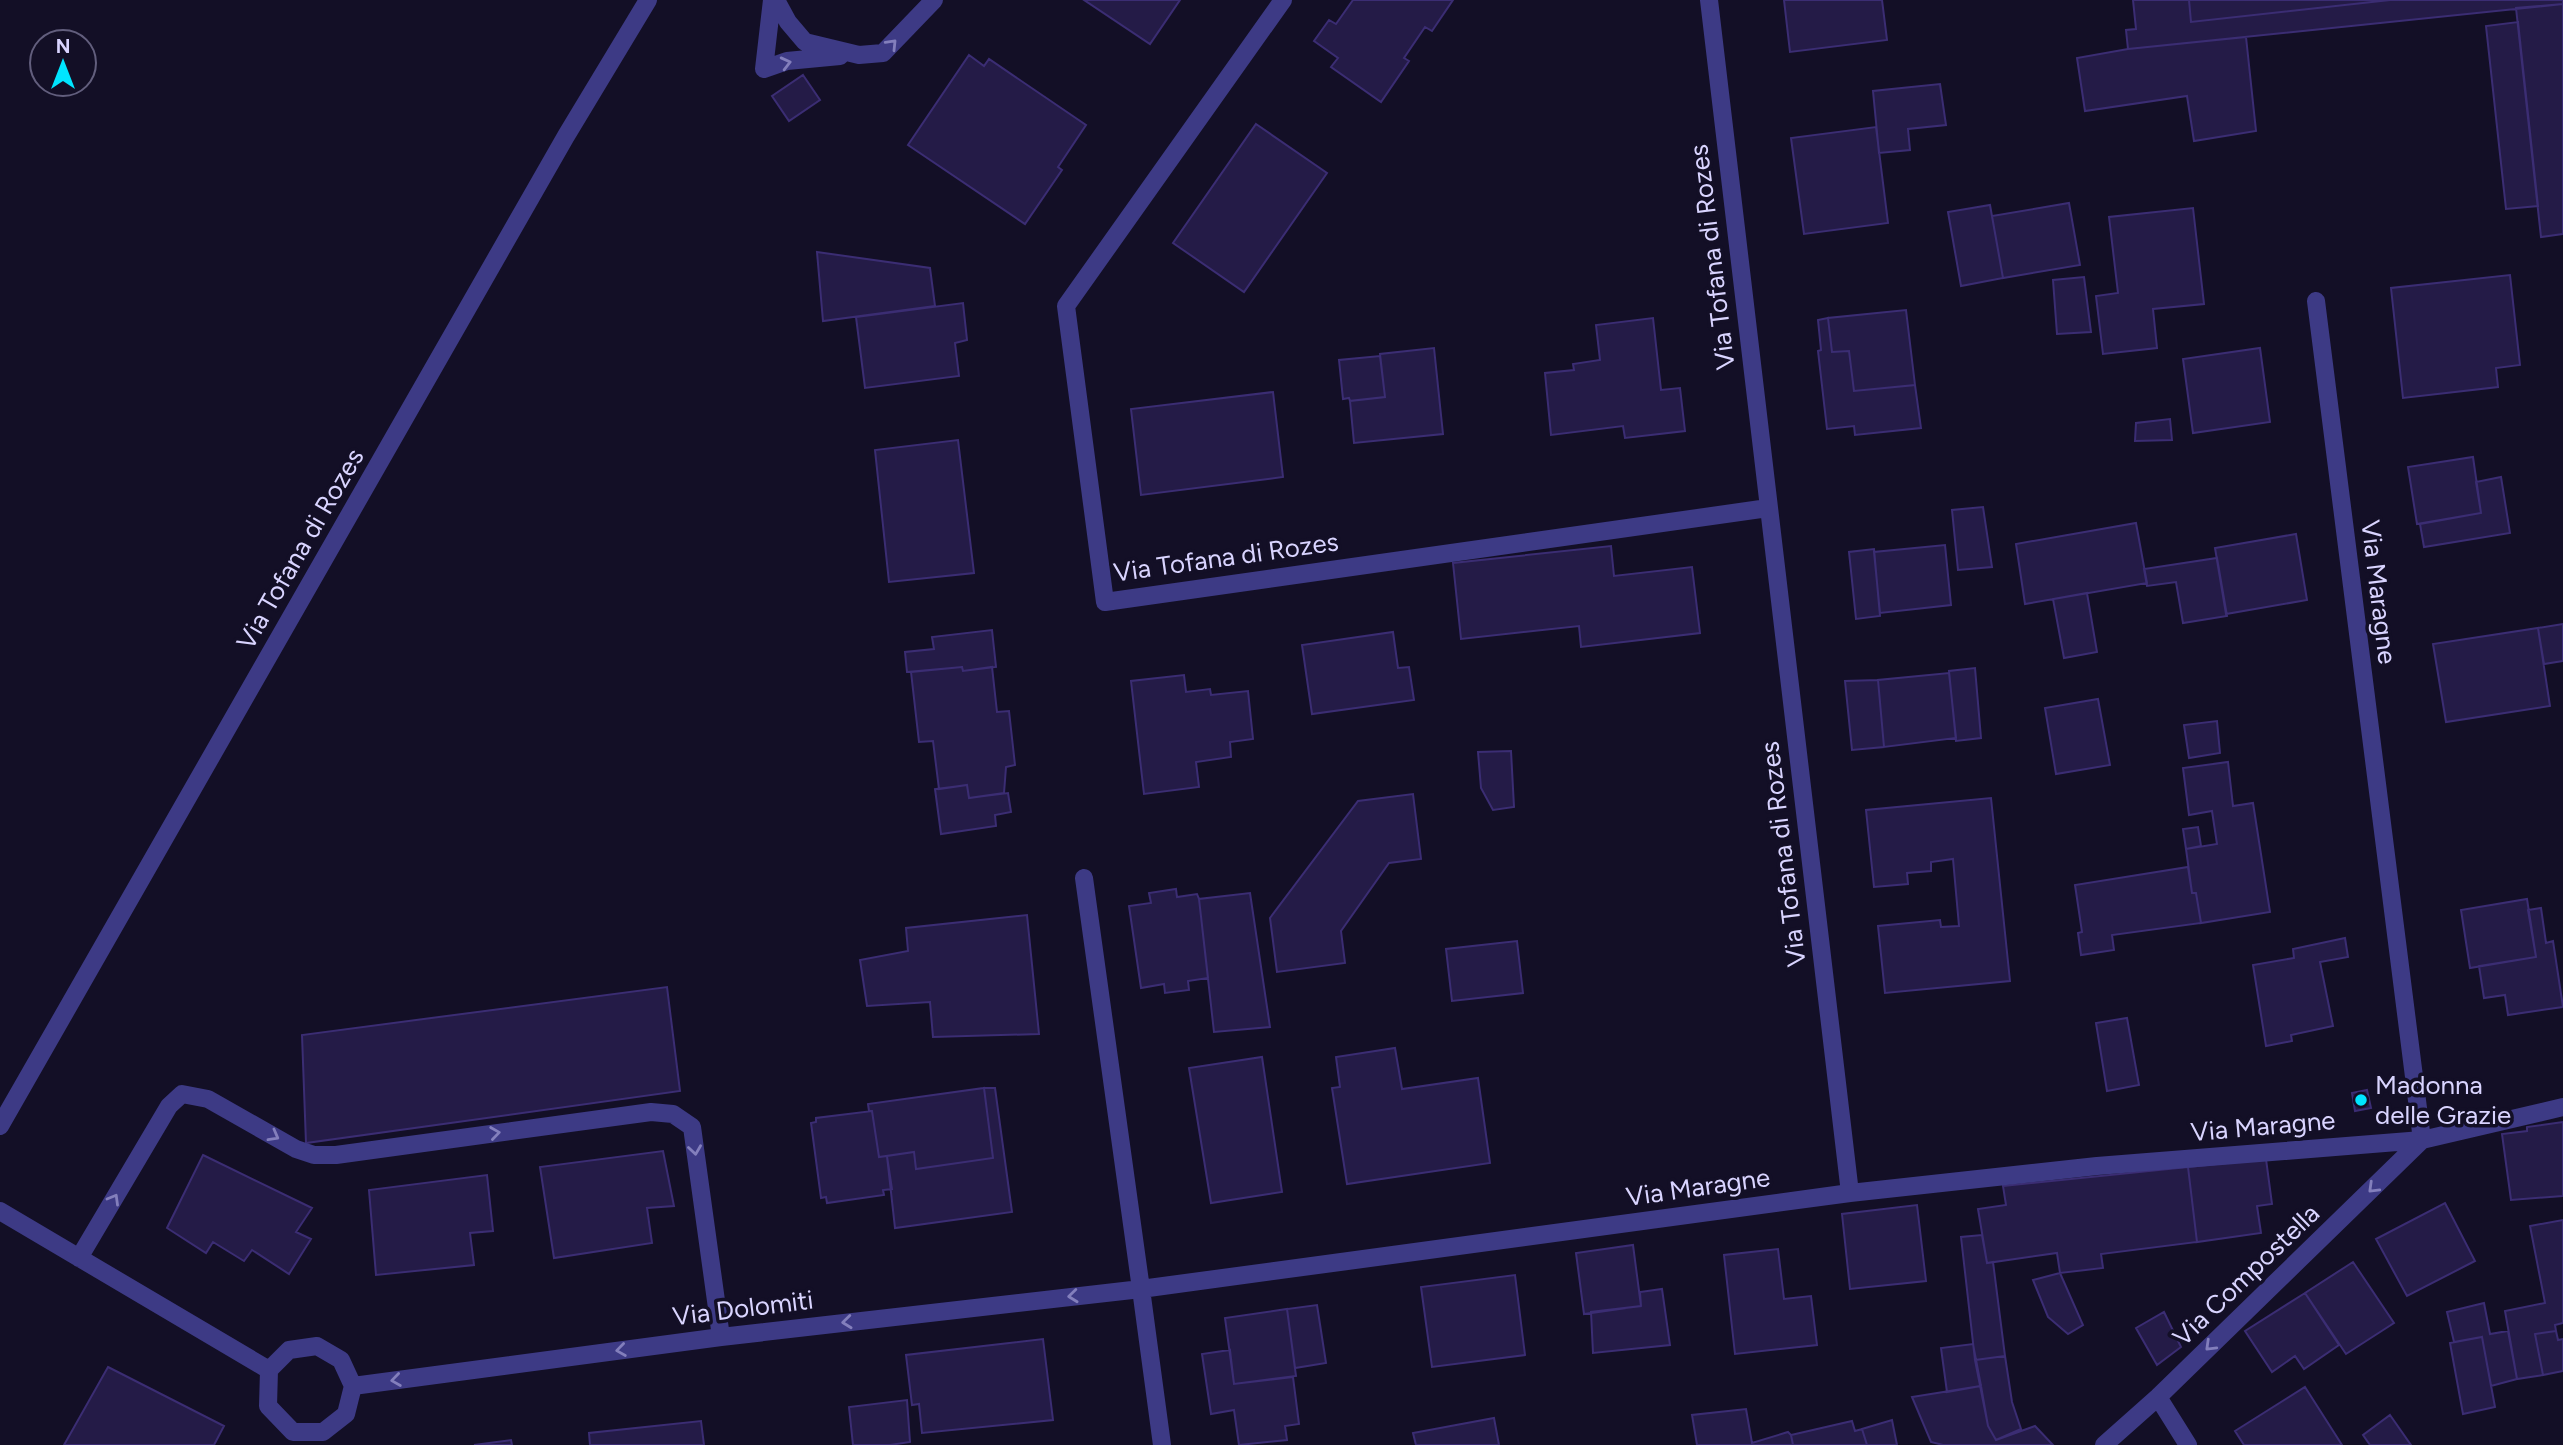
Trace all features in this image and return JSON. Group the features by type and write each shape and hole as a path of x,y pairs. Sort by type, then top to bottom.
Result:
{"street":[{"name":"Via Tofana di Rozes","path":"0,1126 566,136 648,0"},
{"path":"774,0 805,42 859,55"},
{"path":"774,0 764,69 787,61 883,53 934,0"},
{"name":"Via Tofana di Rozes","path":"1283,0 1066,306 1105,602 1768,508"},
{"name":"Via Tofana di Rozes","path":"1709,0 1850,1193"},
{"name":"Via Maragne","path":"2316,301 2422,1140"},
{"path":"1084,878 1162,1445"},
{"path":"79,1258 169,1106 182,1094 208,1100 296,1149 314,1156 651,1112 673,1114 692,1127 720,1337"},
{"name":"Via Maragne","path":"1141,1289 1850,1193 2097,1166 2422,1140 2563,1107"},
{"name":"Via Compostella","path":"2104,1445 2158,1397 2422,1140"},
{"path":"0,1211 269,1370"},
{"name":"Via Dolomiti","path":"353,1386 720,1337 1141,1289"},
{"path":"317,1346 341,1360 353,1386 346,1414 323,1432 291,1438 268,1406 269,1370 289,1350 317,1346"},
{"path":"2158,1397 2188,1445"}],"building":[{"path":"1084,0 1180,0 1150,44"},
{"path":"1353,0 1453,0 1432,31 1425,27 1404,58 1409,61 1381,102 1331,67 1338,58 1314,41 1329,20 1336,24"},
{"path":"1784,0 1882,0 1887,40 1790,52"},
{"path":"2133,0 2189,0 2191,22 2390,0 2563,0 2563,4 2128,49 2126,30 2136,29"},
{"path":"2189,0 2390,0 2191,22"},
{"path":"2563,4 2563,234 2541,237 2516,8"},
{"path":"2518,22 2538,206 2506,209 2486,26"},
{"path":"2246,37 2256,131 2194,141 2187,96 2085,111 2077,58 2128,49"},
{"path":"969,55 984,66 989,59 1086,125 1058,167 1062,170 1025,224 908,145"},
{"path":"803,75 820,100 789,121 772,96"},
{"path":"1940,84 1946,125 1908,129 1910,150 1879,153 1873,91"},
{"path":"1256,124 1327,173 1244,292 1173,243"},
{"path":"1876,127 1888,223 1804,234 1791,138"},
{"path":"2069,203 2080,265 2003,278 1992,216"},
{"path":"1990,205 2003,278 1961,286 1948,212"},
{"path":"2193,208 2204,304 2153,309 2157,348 2103,354 2096,296 2118,293 2109,217"},
{"path":"817,252 930,268 935,306 823,321"},
{"path":"2510,275 2520,365 2496,368 2498,387 2403,398 2391,288"},
{"path":"2084,277 2091,332 2057,334 2053,280"},
{"path":"963,303 967,340 955,343 959,376 865,388 856,317"},
{"path":"1906,310 1915,385 1854,391 1849,351 1832,352 1828,318"},
{"path":"1653,318 1661,390 1680,388 1685,431 1625,438 1623,426 1551,435 1545,373 1574,370 1573,364 1600,360 1596,325"},
{"path":"1828,318 1832,352 1849,351 1854,391 1915,385 1921,428 1855,435 1854,426 1827,429 1818,351 1821,350 1818,320"},
{"path":"1434,348 1443,434 1354,443 1350,401 1385,397 1380,354"},
{"path":"2260,348 2270,422 2193,433 2183,359"},
{"path":"1380,356 1385,397 1350,401 1349,398 1343,399 1339,360"},
{"path":"1273,392 1283,477 1141,495 1131,409"},
{"path":"2170,419 2172,440 2135,441 2136,423"},
{"path":"958,440 974,573 889,582 875,450"},
{"path":"2473,457 2481,513 2417,524 2408,467"},
{"path":"2501,477 2510,533 2424,547 2420,524 2481,513 2476,482"},
{"path":"1983,507 1992,567 1958,570 1952,510"},
{"path":"2136,523 2147,583 2025,604 2016,544"},
{"path":"2296,534 2307,600 2226,614 2215,548"},
{"path":"1945,545 1951,605 1880,613 1874,552"},
{"path":"1611,546 1614,576 1692,567 1700,633 1581,647 1579,626 1461,639 1453,563"},
{"path":"1874,549 1880,616 1856,619 1849,552"},
{"path":"2217,558 2227,616 2183,623 2176,582 2147,586 2144,569"},
{"path":"2087,593 2097,652 2064,658 2053,599"},
{"path":"2563,624 2563,661 2544,664 2538,628"},
{"path":"2538,628 2550,706 2446,722 2433,644"},
{"path":"992,630 996,667 963,671 962,667 907,672 905,652 934,649 932,637"},
{"path":"1393,632 1398,668 1409,667 1414,700 1312,714 1302,645"},
{"path":"962,667 963,671 992,667 997,712 1009,711 1015,765 1006,767 1004,793 969,798 967,785 939,789 933,741 919,742 911,672"},
{"path":"1975,668 1981,738 1956,741 1949,671"},
{"path":"1949,673 1956,738 1884,747 1878,680"},
{"path":"1184,675 1186,692 1210,689 1211,695 1248,691 1253,739 1230,742 1231,757 1196,762 1199,787 1144,794 1131,681"},
{"path":"1878,680 1884,747 1852,750 1845,681"},
{"path":"2098,699 2110,765 2056,774 2045,708"},
{"path":"2217,721 2220,753 2189,758 2184,725"},
{"path":"1511,751 1514,807 1493,810 1481,788 1478,752"},
{"path":"2228,762 2233,806 2253,803 2270,912 2201,923 2196,893 2192,893 2186,849 2217,844 2212,811 2189,815 2183,768"},
{"path":"967,785 969,798 1008,793 1011,812 995,815 996,826 941,834 935,789"},
{"path":"1413,794 1421,859 1389,863 1341,931 1345,963 1277,972 1270,918 1358,801"},
{"path":"1991,798 2010,981 1885,993 1878,926 1940,920 1941,927 1959,926 1953,859 1931,862 1931,871 1907,873 1908,884 1874,887 1866,810"},
{"path":"2198,827 2201,846 2186,849 2183,829"},
{"path":"2188,867 2201,923 2112,935 2114,950 2081,955 2078,933 2082,932 2075,885"},
{"path":"1176,889 1177,897 1197,894 1199,899 1208,978 1188,981 1189,990 1165,993 1164,984 1141,988 1129,906 1151,903 1149,893"},
{"path":"1250,893 1270,1027 1214,1032 1199,899"},
{"path":"2527,899 2536,957 2470,968 2461,910"},
{"path":"2541,908 2546,943 2553,941 2563,1007 2508,1015 2505,995 2484,998 2479,966 2536,957 2528,910"},
{"path":"1027,915 1039,1034 933,1037 930,1002 867,1006 860,960 908,951 906,928"},
{"path":"2345,938 2348,957 2320,962 2333,1026 2291,1035 2292,1041 2266,1046 2253,965 2294,958 2293,949"},
{"path":"1517,941 1523,993 1452,1001 1446,949"},
{"path":"667,987 680,1091 306,1143 302,1035"},
{"path":"2127,1018 2139,1085 2107,1091 2096,1023"},
{"path":"1395,1048 1402,1089 1478,1078 1490,1163 1347,1184 1332,1088 1340,1087 1336,1057"},
{"path":"1262,1057 1282,1192 1211,1203 1189,1068"},
{"path":"984,1088 993,1158 916,1169 914,1152 879,1157 872,1111 869,1111 868,1104"},
{"path":"984,1088 995,1088 1012,1212 895,1228 887,1156 914,1152 916,1169 993,1158"},
{"name":"Madonna delle Grazie","path":"2367,1090 2371,1108 2355,1111 2352,1093"},
{"path":"872,1111 879,1157 887,1156 892,1189 883,1190 884,1195 827,1203 826,1197 821,1198 811,1123 816,1122 816,1118"},
{"path":"2563,1122 2563,1196 2511,1200 2502,1134"},
{"path":"663,1151 674,1206 647,1208 652,1243 554,1258 540,1167"},
{"path":"203,1155 312,1208 296,1232 311,1239 289,1274 252,1250 244,1261 213,1242 206,1253 167,1228"},
{"path":"2266,1159 2272,1204 2257,1206 2261,1233 2197,1242 2188,1167"},
{"path":"2188,1167 2197,1242 2101,1254 2103,1268 2060,1273 2057,1253 1987,1263 1978,1209 2006,1205 2003,1186"},
{"path":"487,1175 493,1231 470,1233 474,1265 376,1275 369,1190"},
{"path":"2445,1203 2475,1261 2407,1296 2376,1239"},
{"path":"1917,1205 1926,1281 1850,1289 1842,1214"},
{"path":"2563,1220 2563,1323 2555,1325 2556,1331 2535,1334 2543,1375 2517,1379 2505,1311 2545,1303 2530,1226"},
{"path":"1982,1235 1987,1263 1993,1262 2005,1356 1975,1360 1961,1237"},
{"path":"1633,1245 1641,1306 1584,1314 1576,1253"},
{"path":"1778,1249 1784,1299 1811,1296 1817,1345 1735,1354 1724,1255"},
{"path":"2353,1262 2394,1323 2346,1354 2305,1293"},
{"path":"2060,1273 2083,1325 2068,1334 2048,1317 2033,1280"},
{"path":"1515,1275 1525,1355 1432,1367 1421,1287"},
{"path":"1662,1289 1670,1345 1593,1353 1591,1312 1641,1306 1640,1292"},
{"path":"2305,1293 2339,1345 2304,1369 2295,1356 2272,1372 2245,1331"},
{"path":"2484,1303 2490,1334 2508,1331 2517,1379 2491,1386 2482,1337 2454,1342 2447,1312"},
{"path":"1317,1305 1326,1363 1295,1368 1287,1309"},
{"path":"1287,1309 1296,1376 1234,1384 1225,1318"},
{"path":"2164,1312 2181,1347 2157,1365 2136,1328"},
{"path":"2556,1331 2558,1340 2563,1339 2563,1371 2543,1375 2535,1334"},
{"path":"2482,1337 2495,1407 2463,1414 2450,1343"},
{"path":"1043,1339 1053,1420 922,1433 919,1404 912,1405 906,1355"},
{"path":"1973,1344 1981,1386 1947,1392 1941,1348"},
{"path":"1230,1350 1234,1384 1293,1377 1299,1424 1285,1426 1287,1440 1239,1445 1234,1410 1211,1414 1202,1354"},
{"path":"2005,1356 2012,1402 2021,1429 1996,1440 1988,1426 1975,1360"},
{"path":"108,1367 224,1426 214,1445 64,1445"},
{"path":"1981,1386 1988,1426 1996,1440 2035,1426 2053,1445 1943,1445 1931,1442 1912,1397"},
{"path":"2305,1387 2342,1445 2244,1445 2235,1431"},
{"path":"907,1400 910,1442 853,1445 849,1407"},
{"path":"1746,1409 1752,1443 1788,1432 1793,1445 1697,1445 1692,1415"},
{"path":"2390,1415 2411,1445 2370,1445 2363,1435"},
{"path":"1494,1418 1499,1445 1416,1445 1413,1433"},
{"path":"1892,1420 1897,1445 1867,1445 1862,1429"},
{"path":"701,1421 704,1445 590,1445 589,1433"},
{"path":"1852,1421 1855,1431 1862,1429 1867,1445 1793,1445 1791,1435"},
{"path":"511,1440 512,1445 474,1445"}],"place":[{"name":"Madonna delle Grazie","path":"2361,1100"}]}
